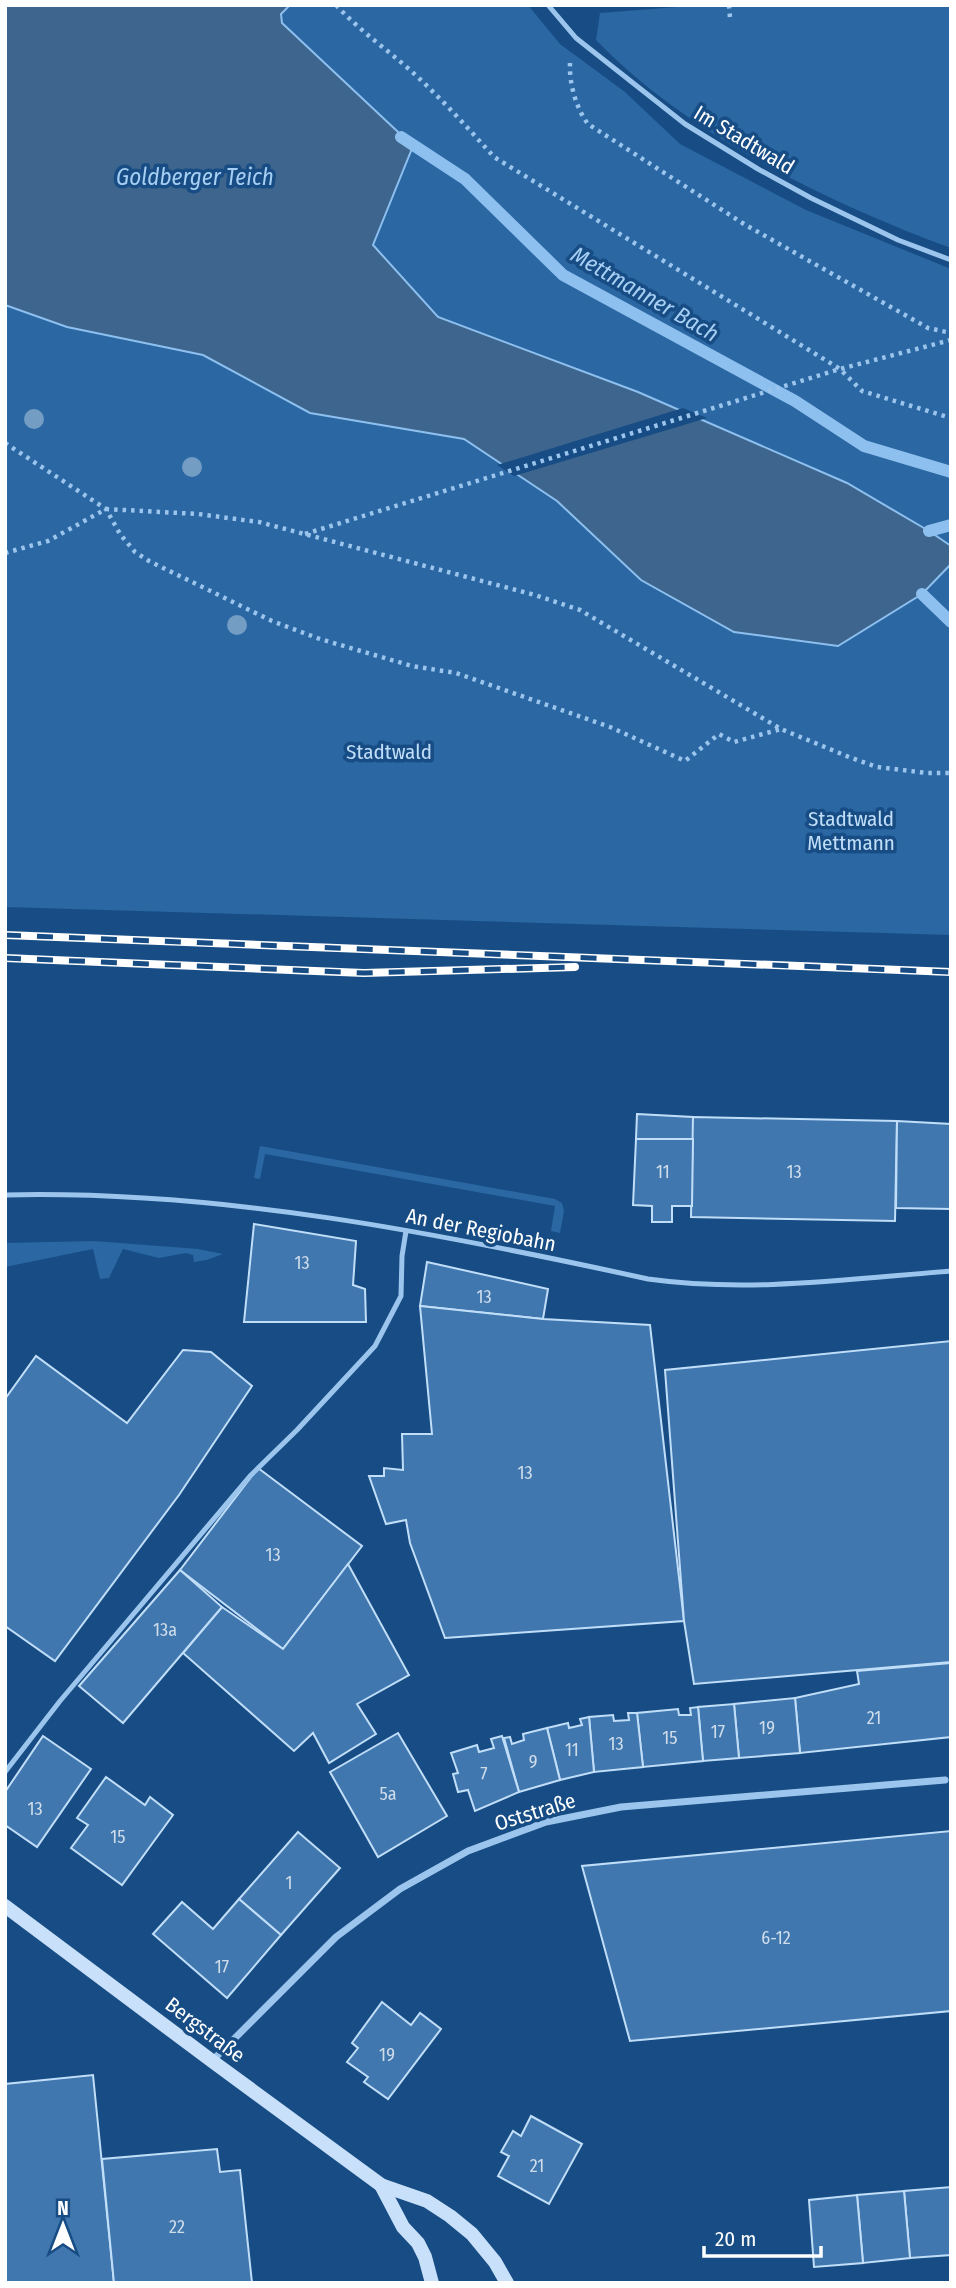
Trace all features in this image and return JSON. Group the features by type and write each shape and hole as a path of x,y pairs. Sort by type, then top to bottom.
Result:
{"street":[{"name":"Oststraße","path":"212,2061 336,1937 400,1889 468,1851 546,1822 621,1807 948,1779"},
{"name":"Bergstraße","path":"5,1906 381,2185 427,2201 450,2216 472,2234 495,2262 506,2283"},
{"name":"Bergstraße","path":"381,2185 403,2227 418,2243 432,2283"}],"lane":[{"name":"Im Stadtwald","path":"548,5 576,38 685,124 811,198 898,240 951,260"},
{"name":"An der Regiobahn","path":"5,1195 182,1201 324,1217 687,1285 772,1285 951,1271"},
{"path":"5,1772 60,1701 250,1476 375,1346 401,1296 406,1231"}],"path":[{"path":"336,5 355,27 410,70 494,157 839,369 862,391 951,418"},
{"path":"729,5 730,18"},
{"path":"576,38 569,66 571,82 580,114 588,124 744,224 928,328 951,333"},
{"path":"305,534 417,497 839,369 951,340"},
{"path":"5,443 106,509 120,534 135,552 149,561 272,621 339,646 412,666 456,673 610,727 685,761 719,734 734,742 781,729"},
{"path":"5,552 48,541 106,509 198,514 259,522 536,595 580,610 781,729 877,767 951,773"}],"green space":[{"path":"290,5 528,5 560,44 625,92 680,144 806,210 951,269 951,546 847,483 638,392 438,317 373,245 413,146 282,23 281,14"},
{"path":"702,5 951,5 951,248 857,210 762,162 672,106 596,40 600,13"},
{"path":"5,305 67,327 203,355 310,413 464,439 557,501 641,580 922,594 951,564 951,935 5,907"},
{"path":"260,1146 555,1199 562,1203 564,1211 560,1233 551,1231 555,1206 265,1154 260,1179 254,1178"},
{"path":"94,1241 198,1249 223,1254 194,1262 193,1255 186,1253 159,1258 123,1249 109,1278 100,1279 93,1249 5,1267 5,1243"}],"water":[{"name":"Goldberger Teich","path":"5,5 290,5 281,14 282,23 413,146 373,245 438,317 638,392 847,483 951,546 951,564 922,594 838,646 734,632 641,580 557,501 464,439 310,413 203,355 67,327 5,305"}],"pier":[{"path":"683,408 707,418 514,476 497,465"}],"building":[{"path":"637,1114 693,1117 693,1139 636,1139"},
{"path":"693,1117 897,1121 895,1221 691,1217"},
{"path":"897,1121 951,1124 951,1209 896,1208"},
{"path":"636,1139 693,1139 692,1206 672,1206 672,1222 652,1222 652,1206 633,1205"},
{"path":"254,1224 356,1241 353,1285 365,1289 366,1322 244,1322"},
{"path":"427,1262 548,1289 543,1319 420,1306"},
{"path":"420,1306 543,1319 650,1325 684,1621 445,1638 410,1543 406,1520 386,1524 369,1476 384,1476 384,1468 403,1470 402,1434 432,1434"},
{"path":"951,1341 951,1662 694,1684 684,1621 665,1370"},
{"path":"183,1350 211,1352 252,1386 179,1495 55,1661 5,1626 5,1399 36,1356 127,1423"},
{"path":"258,1468 362,1546 283,1649 180,1570"},
{"path":"348,1564 409,1675 357,1704 376,1734 329,1763 313,1733 294,1751 183,1653 222,1607 283,1649"},
{"path":"180,1570 222,1607 123,1723 79,1686"},
{"path":"951,1663 951,1737 800,1753 795,1698 859,1684 857,1671"},
{"path":"795,1698 800,1753 739,1758 734,1704"},
{"path":"734,1704 739,1758 703,1761 698,1707"},
{"path":"698,1707 703,1761 643,1767 637,1713 678,1709 679,1715 691,1715 690,1708"},
{"path":"628,1713 637,1713 643,1767 594,1772 589,1717 613,1715 614,1721 629,1720"},
{"path":"589,1717 594,1772 560,1780 547,1728 568,1723 569,1728 582,1725 580,1719"},
{"path":"547,1728 560,1780 519,1792 504,1738 510,1737 512,1744 524,1740 523,1734"},
{"path":"398,1733 447,1816 378,1857 330,1772"},
{"path":"43,1736 91,1769 37,1847 5,1825 5,1792"},
{"path":"502,1736 519,1792 475,1811 468,1790 458,1792 453,1774 458,1773 451,1753 477,1745 479,1752 494,1748 491,1739"},
{"path":"106,1777 145,1805 150,1797 173,1815 122,1885 71,1848 88,1825 77,1818"},
{"path":"951,1831 951,2011 630,2041 582,1866"},
{"path":"298,1832 340,1868 281,1935 239,1899"},
{"path":"239,1899 281,1935 227,1998 153,1934 182,1902 213,1929"},
{"path":"382,2002 411,2025 420,2013 441,2029 388,2099 364,2082 368,2077 347,2062 358,2048 352,2043"},
{"path":"93,2075 114,2283 5,2283 5,2084"},
{"path":"531,2116 582,2144 549,2204 498,2176 509,2156 501,2152 513,2131 521,2136"},
{"path":"217,2149 220,2172 240,2170 252,2283 114,2283 102,2159"},
{"path":"951,2187 951,2255 910,2258 904,2191"},
{"path":"904,2191 910,2258 863,2263 857,2195"},
{"path":"857,2195 863,2263 814,2267 809,2200"}],"waterway":[{"name":"Mettmanner Bach","path":"401,137 465,179 563,275 795,401 864,446 951,472"},
{"path":"929,531 951,525"},
{"path":"922,594 951,622"}],"railway":[{"path":"5,935 951,972"},
{"path":"5,958 364,973 575,967"}],"park label":[{"name":"Stadtwald","path":"389,752"},
{"name":"Stadtwald Mettmann","path":"851,831"}]}
